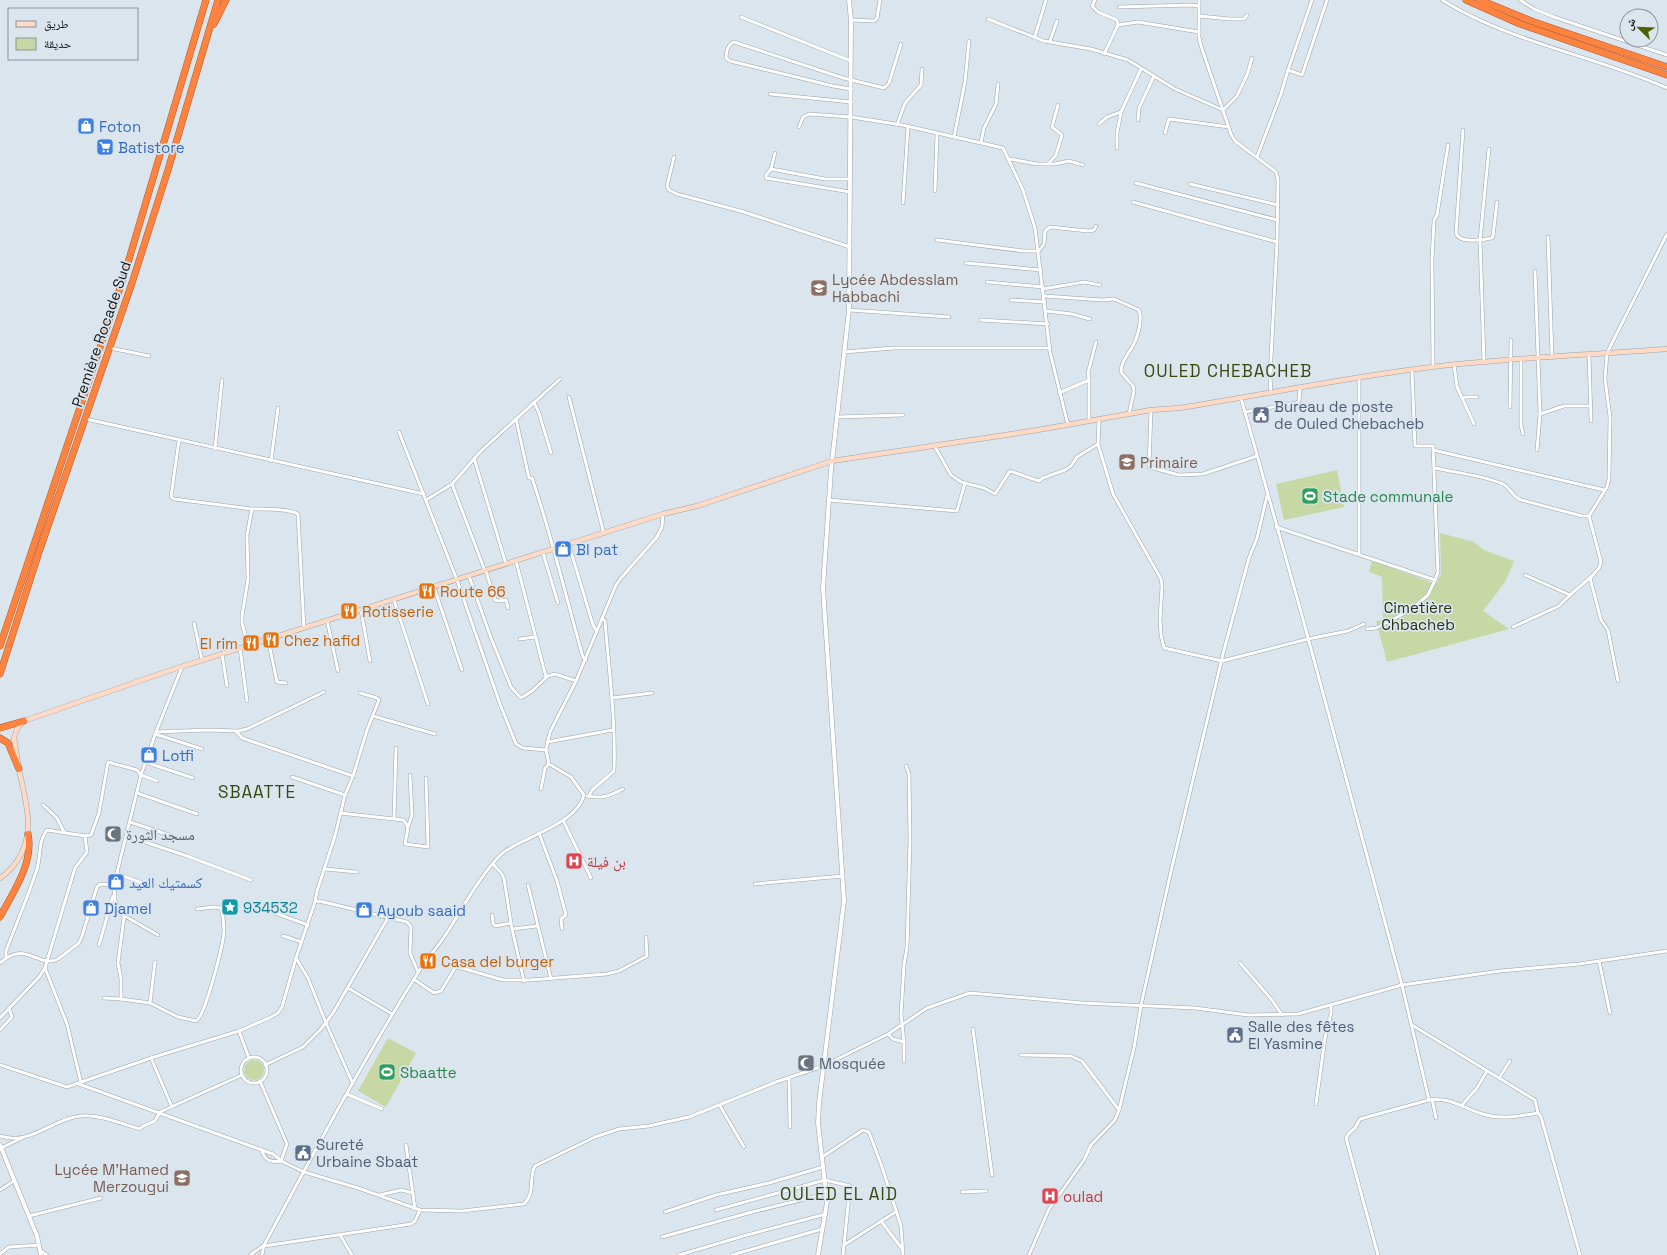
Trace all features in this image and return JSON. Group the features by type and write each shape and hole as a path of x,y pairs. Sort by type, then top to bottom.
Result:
{"highway":[{"name":"Première Rocade Sud","path":"0,646 124,276 206,0"},
{"name":"Première Rocade Sud","path":"0,674 39,552 110,348 168,170 218,0"},
{"path":"205,44 226,0"},
{"path":"1466,0 1490,12 1520,24 1667,75"},
{"path":"1480,0 1534,22 1667,67"},
{"path":"0,728 24,721"},
{"path":"0,738 8,743 19,769"},
{"path":"0,917 28,856 30,842 28,834"}],"main road":[{"path":"0,878 11,869 20,856 28,834 29,814 14,738 17,729 24,721 202,660 327,620 516,562 664,514 697,506 832,461 1068,425 1151,410 1179,408 1454,364 1521,358 1667,349"}],"street":[{"path":"817,1255 826,1214 825,1180 818,1112 844,908 844,876 823,592 828,500 849,310 851,117 850,0"},
{"path":"851,20 874,22 877,18 880,0"},
{"path":"1035,36 1046,0"},
{"path":"1095,0 1092,6 1098,12 1117,20 1118,25 1104,54"},
{"path":"1199,0 1200,46 1228,127 1235,141 1276,172 1278,180 1277,242 1270,377 1271,393"},
{"path":"1257,157 1281,94 1312,0"},
{"path":"1288,70 1302,75 1327,0"},
{"path":"1442,0 1471,17 1508,33 1621,70 1667,88"},
{"path":"1520,0 1534,9 1554,17 1667,55"},
{"path":"1119,7 1199,6"},
{"path":"1199,16 1244,19 1247,15"},
{"path":"741,17 851,61"},
{"path":"988,19 1035,36 1044,41 1050,41 1128,60 1175,89 1223,110"},
{"path":"1050,41 1057,21"},
{"path":"1118,25 1138,22 1199,32"},
{"path":"954,137 965,82 969,41"},
{"path":"851,89 730,61 726,58 726,53 730,44 734,42 884,88 889,83 901,44"},
{"path":"1223,110 1237,96 1247,75 1252,58"},
{"path":"897,125 905,103 921,85 922,69"},
{"path":"1117,148 1117,133 1121,112 1141,69"},
{"path":"1138,120 1139,108 1154,76"},
{"path":"981,142 984,128 996,104 998,84"},
{"path":"770,94 851,102"},
{"path":"1048,164 1056,154 1062,135 1052,127 1058,105"},
{"path":"1099,124 1107,117 1121,112"},
{"path":"799,127 803,117 809,114 851,117 908,127 1003,148 1010,159 1029,204 1039,251 1050,348 1059,393 1068,425"},
{"path":"1164,133 1169,119 1228,127"},
{"path":"903,202 908,127"},
{"path":"1463,130 1456,233 1458,238 1480,240 1493,236 1496,202"},
{"path":"935,191 937,134"},
{"path":"1434,367 1432,260 1434,220 1448,145"},
{"path":"1484,361 1480,240 1490,149"},
{"path":"774,153 772,169 766,175 766,178 850,192"},
{"path":"674,157 667,186 669,190 677,194 744,212 850,247"},
{"path":"1010,159 1038,164 1069,161 1083,165"},
{"path":"772,169 825,179 850,179"},
{"path":"1136,183 1277,220"},
{"path":"1190,184 1278,205"},
{"path":"1133,202 1277,242"},
{"path":"1039,251 1044,244 1045,230 1050,227 1088,231 1094,230 1096,226"},
{"path":"1513,627 1559,606 1600,568 1601,562 1589,516 1609,479 1610,417 1605,379 1607,353 1667,234"},
{"path":"1548,237 1552,356"},
{"path":"938,240 1023,251 1039,251"},
{"path":"966,263 1041,270"},
{"path":"1535,271 1540,414 1537,450"},
{"path":"987,282 1043,288 1084,282 1100,285"},
{"path":"1044,296 1102,300 1114,299 1138,310 1141,315 1139,327 1132,348 1121,366 1121,372 1133,386 1134,391 1129,414"},
{"path":"1011,300 1045,302"},
{"path":"849,310 949,317"},
{"path":"1046,311 1072,314 1090,319"},
{"path":"981,320 1048,324"},
{"path":"1510,407 1511,340"},
{"path":"1089,421 1088,373 1096,342"},
{"path":"110,348 149,356"},
{"path":"844,352 894,348 1050,348"},
{"path":"1589,355 1591,421"},
{"path":"1521,358 1523,434"},
{"path":"1454,364 1457,387 1474,424"},
{"path":"1366,629 1376,628 1409,611 1428,595 1438,572 1433,446 1415,446 1412,370"},
{"path":"1359,378 1359,554"},
{"path":"426,500 452,484 474,458 560,379"},
{"path":"215,449 222,380"},
{"path":"1059,393 1089,380"},
{"path":"1245,412 1299,402 1300,388"},
{"path":"569,397 604,534"},
{"path":"1462,398 1477,397"},
{"path":"1241,398 1402,985 1430,1100 1436,1118"},
{"path":"534,402 539,412 551,453"},
{"path":"1540,414 1564,406 1590,406"},
{"path":"271,461 278,408"},
{"path":"1151,410 1149,467 1179,474 1202,474 1257,456"},
{"path":"837,417 903,415"},
{"path":"86,419 215,449 424,494"},
{"path":"516,419 529,478 532,478 554,550 570,611 586,659"},
{"path":"1099,420 1098,444 1113,494 1161,578 1161,627 1164,648 1222,661 1308,638 1348,631 1364,624"},
{"path":"399,432 457,580 500,704 516,744 523,748 546,750"},
{"path":"179,440 171,497 174,499 252,509 270,509 298,514 304,628"},
{"path":"934,445 951,475 964,483 984,488 995,494 1010,471 1039,481 1043,478 1065,470 1071,466 1077,457 1098,444"},
{"path":"1433,450 1604,490"},
{"path":"474,458 506,564"},
{"path":"1435,468 1492,480 1508,487 1516,498 1521,500 1582,516 1589,516"},
{"path":"828,500 957,511 964,483"},
{"path":"452,484 496,600 506,600 508,608"},
{"path":"1035,1255 1030,1254 1049,1209 1084,1160 1091,1146 1115,1120 1119,1110 1172,867 1222,661 1249,558 1257,538 1268,495"},
{"path":"248,646 242,623 242,616 248,579 247,535 252,509"},
{"path":"623,789 607,797 597,798 584,795 571,777 549,764 546,750 547,742 556,720 586,659 602,618 621,578 657,537 662,527 664,514"},
{"path":"1276,527 1435,580"},
{"path":"569,545 593,625 597,632"},
{"path":"543,553 558,603"},
{"path":"516,562 545,678"},
{"path":"1526,575 1570,595"},
{"path":"469,576 491,638 511,687 521,698 532,691 545,678 555,674 576,680"},
{"path":"1590,578 1601,620 1608,630 1618,681"},
{"path":"434,587 462,670"},
{"path":"394,600 428,704"},
{"path":"361,610 370,661"},
{"path":"589,796 592,790 614,771 615,751 612,698 605,621 602,618"},
{"path":"327,620 338,671"},
{"path":"194,623 202,660"},
{"path":"520,639 535,637"},
{"path":"268,639 277,682 286,683"},
{"path":"240,648 247,701"},
{"path":"222,654 227,686"},
{"path":"158,935 123,915 115,901 114,885 145,762 155,733 182,667"},
{"path":"155,733 208,730 236,731 247,729 324,692"},
{"path":"0,1065 67,1087 151,1058 239,1032 278,1013 284,1002 296,958 325,869 345,795 353,776 378,699 360,693"},
{"path":"612,698 652,693"},
{"path":"373,716 435,734"},
{"path":"547,742 613,730"},
{"path":"236,731 242,738 353,776"},
{"path":"155,733 202,749"},
{"path":"394,819 396,748"},
{"path":"6,958 6,951 37,868 40,847 45,832 47,830 85,836 91,835 99,813 108,762 137,770 141,775 157,781"},
{"path":"145,762 193,778"},
{"path":"541,789 545,768 549,764"},
{"path":"904,1061 904,1042 900,1015 907,947 910,840 909,774 906,766"},
{"path":"410,775 412,815 405,844 428,847 426,778"},
{"path":"292,777 345,795"},
{"path":"137,793 197,814"},
{"path":"250,1255 261,1249 264,1245 321,1139 392,1014 415,980 418,972 442,939 481,878 506,850 563,820 577,808 584,795"},
{"path":"43,805 57,818 64,832"},
{"path":"340,813 403,820 407,822 408,827"},
{"path":"563,820 591,878"},
{"path":"130,822 172,836"},
{"path":"540,833 557,881 566,915 561,919 562,929"},
{"path":"0,1018 39,977 45,968 75,868 87,852 85,836"},
{"path":"127,836 170,852 187,856 251,880"},
{"path":"493,864 502,874 504,879 512,929 524,981"},
{"path":"325,869 357,872"},
{"path":"118,874 150,886"},
{"path":"755,884 844,876"},
{"path":"0,963 14,953 21,953 47,961 54,961 58,959 79,942 85,931 97,887 100,884 114,885"},
{"path":"528,885 550,979"},
{"path":"99,944 114,894"},
{"path":"315,902 319,901 389,916 407,922 411,927 410,953 418,972"},
{"path":"104,998 150,1003 184,1019 196,1021 201,1017 223,941 224,930 221,908 214,907 197,909"},
{"path":"275,913 308,925"},
{"path":"121,999 122,979 118,963 123,915"},
{"path":"492,915 495,926 511,923"},
{"path":"265,1065 303,1047 326,1023 389,916"},
{"path":"512,929 537,926"},
{"path":"283,936 302,942"},
{"path":"415,980 434,993 438,993 441,991 455,968 458,967 503,980 524,981 607,974 618,971 646,956 646,936"},
{"path":"81,1083 273,1154 304,1172 420,1210 462,1211 524,1204 530,1199 532,1191 531,1179 535,1166 595,1137 619,1129 649,1126 672,1121 720,1106 823,1066 888,1034 927,1008 970,993 1082,1003 1195,1008 1248,1015 1282,1015 1298,1014 1331,1006 1402,985 1500,971 1599,961 1667,951"},
{"path":"296,958 308,978 353,1084"},
{"path":"1599,961 1610,1012"},
{"path":"150,1003 155,962"},
{"path":"1240,963 1272,1000 1282,1015"},
{"path":"45,968 67,1024 81,1083"},
{"path":"348,988 392,1014"},
{"path":"1316,1104 1331,1006"},
{"path":"0,1030 12,1017 9,1008"},
{"path":"1412,1025 1535,1100 1580,1255"},
{"path":"973,1029 992,1175"},
{"path":"239,1032 249,1058"},
{"path":"888,1034 893,1039 904,1042"},
{"path":"1021,1055 1070,1056 1082,1062 1119,1110"},
{"path":"151,1058 172,1107"},
{"path":"249,1058 260,1058 265,1065 267,1070 266,1075 260,1081 252,1083 247,1081 242,1075 242,1065 249,1058"},
{"path":"1499,1078 1510,1061"},
{"path":"1462,1106 1477,1088 1487,1071"},
{"path":"48,1255 41,1253 1,1147 67,1119 81,1116 104,1118 140,1129 143,1126 155,1121 160,1112 242,1075"},
{"path":"789,1078 790,1127"},
{"path":"260,1081 286,1144 281,1160"},
{"path":"347,1094 382,1109"},
{"path":"1378,1255 1346,1138 1355,1128 1360,1119 1430,1100 1451,1100 1483,1114 1501,1118 1538,1113"},
{"path":"720,1106 744,1147"},
{"path":"822,1157 863,1130 869,1132 901,1226 903,1255"},
{"path":"0,1136 24,1137"},
{"path":"406,1145 415,1208"},
{"path":"262,1150 263,1156 267,1160 281,1160"},
{"path":"665,1212 716,1195 769,1183 823,1167"},
{"path":"716,1210 825,1180 850,1186 842,1255"},
{"path":"0,1190 14,1181"},
{"path":"379,1196 401,1190 413,1193"},
{"path":"962,1192 986,1191"},
{"path":"662,1237 752,1212 826,1194"},
{"path":"28,1216 101,1198"},
{"path":"264,1245 411,1224 415,1221 420,1210"},
{"path":"844,1245 896,1211"},
{"path":"679,1255 753,1233 826,1214"},
{"path":"881,1221 903,1250"},
{"path":"732,1255 823,1229"},
{"path":"340,1235 352,1255"},
{"path":"0,1254 9,1247 39,1245"},
{"path":"262,1255 264,1245"}],"green space":[{"name":"Stade communale","path":"1337,470 1344,507 1284,520 1276,484"},
{"name":"Cimetière Chbacheb","path":"1440,533 1474,542 1484,550 1514,561 1505,582 1483,611 1509,629 1387,662 1376,621 1383,620 1382,577 1369,572 1372,561 1436,584 1441,574"},
{"name":"Sbaatte","path":"388,1038 416,1053 386,1107 358,1091"},
{"path":"250,1060 258,1060 264,1066 264,1074 258,1080 250,1080 244,1074 244,1066"}],"place":[{"name":"Foton","path":"86,126"},
{"name":"Batistore","path":"105,147"},
{"name":"Lycée Abdesslam Habbachi","path":"819,288"},
{"name":"Bureau de poste de Ouled Chebacheb","path":"1261,415"},
{"name":"Primaire","path":"1127,462"},
{"name":"Stade communale","path":"1310,496"},
{"name":"Bl pat","path":"563,549"},
{"name":"Route 66","path":"427,591"},
{"name":"Rotisserie","path":"349,611"},
{"name":"Chez hafid","path":"271,640"},
{"name":"El rim","path":"251,643"},
{"name":"Lotfi","path":"149,755"},
{"name":"مسجد الثورة","path":"113,834"},
{"name":"بن فيلة","path":"574,861"},
{"name":"كسمتيك العيد","path":"116,882"},
{"name":"934532","path":"230,907"},
{"name":"Djamel","path":"91,908"},
{"name":"Ayoub saaid","path":"364,910"},
{"name":"Casa del burger","path":"428,961"},
{"name":"Salle des fêtes El Yasmine","path":"1235,1035"},
{"name":"Mosquée","path":"806,1063"},
{"name":"Sbaatte","path":"387,1072"},
{"name":"Sureté Urbaine Sbaat","path":"303,1153"},
{"name":"Lycée M'Hamed Merzougui","path":"182,1178"},
{"name":"oulad","path":"1050,1196"}],"district":[{"name":"OULED CHEBACHEB","path":"1228,371"},
{"name":"SBAATTE","path":"257,792"},
{"name":"OULED EL AID","path":"839,1194"}]}
